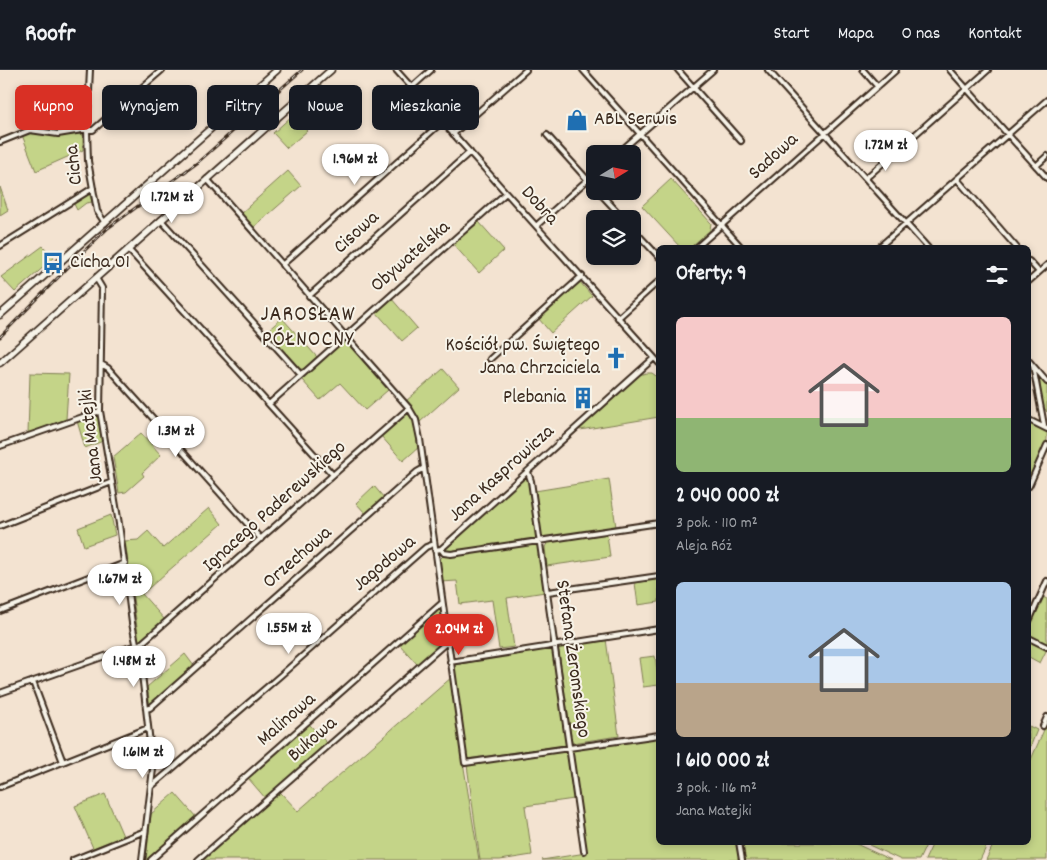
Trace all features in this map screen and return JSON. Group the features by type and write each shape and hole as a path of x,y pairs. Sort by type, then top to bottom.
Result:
{"main road":[{"path":"0,315 277,70"},
{"path":"0,363 331,70"}],"street":[{"name":"Cicha","path":"89,85 90,70"},
{"path":"92,130 162,70"},
{"name":"Dobra","path":"396,70 410,85"},
{"path":"414,85 431,70"},
{"path":"453,134 526,70"},
{"path":"583,70 739,245"},
{"path":"678,70 741,141"},
{"path":"627,145 712,70"},
{"path":"768,70 925,245"},
{"path":"863,70 877,86"},
{"name":"Sadowa","path":"699,245 824,132 896,70"},
{"path":"950,70 1047,178"},
{"path":"866,178 988,70"},
{"path":"881,245 1047,100"},
{"path":"0,142 30,130 58,134 82,130"},
{"name":"Cicha","path":"87,130 88,161 96,211 105,223"},
{"path":"282,265 433,130"},
{"name":"Dobra","path":"449,130 654,358"},
{"path":"547,135 586,178"},
{"name":"Cisowa","path":"310,296 470,152"},
{"path":"1036,166 1047,156"},
{"path":"207,179 409,408 416,420 419,428 434,544 438,550 442,603 465,763 656,735"},
{"path":"957,179 1014,245"},
{"path":"536,226 586,182"},
{"path":"0,246 92,188"},
{"name":"Obywatelska","path":"269,404 506,193"},
{"path":"606,200 616,210"},
{"path":"161,220 300,375"},
{"path":"641,238 656,255"},
{"path":"128,249 333,475"},
{"path":"1031,262 1039,272"},
{"path":"1031,279 1047,265"},
{"path":"490,359 582,276"},
{"name":"Jana Matejki","path":"96,278 102,288 100,411 125,563 153,769 142,860"},
{"path":"618,318 656,284"},
{"name":"Jana Kasprowicza","path":"438,550 654,358"},
{"path":"101,364 108,368 261,539"},
{"path":"1031,364 1047,382"},
{"path":"1033,366 1044,424 1047,429"},
{"name":"Ignacego Paderewskiego","path":"0,693 142,644 409,408"},
{"path":"0,446 100,411"},
{"path":"1031,421 1044,424"},
{"path":"1031,481 1047,445"},
{"name":"Orzechowa","path":"146,708 150,708 417,472 424,468"},
{"name":"Stefana Żeromskiego","path":"528,472 531,481 556,645 584,851"},
{"path":"0,526 112,482"},
{"path":"438,550 451,554 656,523"},
{"name":"Jagodowa","path":"152,786 426,547 434,544"},
{"path":"0,611 125,563"},
{"path":"548,592 656,576"},
{"path":"1031,617 1047,581"},
{"name":"Malinowa","path":"151,860 442,603"},
{"path":"450,662 656,629"},
{"path":"1031,639 1047,646"},
{"name":"Bukowa","path":"198,860 447,642"},
{"path":"33,682 63,762"},
{"path":"1043,726 1047,717"},
{"path":"0,787 148,728"},
{"path":"73,860 145,831"},
{"path":"740,845 742,860"}],"green space":[{"path":"289,119 289,130 307,131 287,148 273,133 279,130 279,128"},
{"path":"47,130 68,130 54,132"},
{"path":"32,131 57,136 83,134 83,150 36,171 22,135"},
{"path":"288,171 301,186 253,228 240,214"},
{"path":"671,179 711,223 710,230 693,245 678,245 642,206"},
{"path":"0,187 8,210 0,215"},
{"path":"87,194 90,195 92,202 86,203 77,210 73,202"},
{"path":"479,222 504,250 479,273 453,244"},
{"path":"43,246 54,258 15,292 1,277"},
{"path":"579,281 592,296 551,333 538,318"},
{"path":"391,298 417,328 402,341 376,312"},
{"path":"282,318 317,357 304,369 299,369 266,332"},
{"path":"342,343 347,343 388,390 365,410 340,383 320,400 301,379"},
{"path":"443,369 459,387 420,422 406,401"},
{"path":"30,373 69,374 66,419 28,434"},
{"path":"652,373 656,376 656,417 580,430 579,428 639,375"},
{"path":"1039,377 1047,386 1047,412 1042,400"},
{"path":"406,413 413,419 419,447 403,461 381,436"},
{"path":"98,415 103,441 85,448 77,421"},
{"path":"1031,424 1047,432 1047,440 1031,476"},
{"path":"141,433 161,455 142,473 144,476 126,492 119,493 113,457"},
{"path":"527,475 537,539 447,552 445,549"},
{"path":"609,479 616,527 542,538 535,491"},
{"path":"374,486 384,498 366,514 356,503"},
{"path":"209,508 222,524 142,594 165,620 139,641 125,541 138,540 148,531 163,548"},
{"path":"111,515 115,535 84,546 78,528"},
{"path":"607,534 610,557 547,566 545,547 548,542"},
{"path":"535,543 538,545 545,592 507,598 514,647 499,649 492,600 460,604 457,581 441,582 438,561 443,556"},
{"path":"656,580 656,602 638,605 635,583"},
{"path":"1043,597 1047,599 1047,644 1031,637 1031,624"},
{"path":"441,608 446,640 418,665 399,644"},
{"path":"606,639 619,736 572,743 558,646"},
{"path":"1031,643 1047,649 1040,663 1031,658"},
{"path":"552,648 567,745 466,759 454,665"},
{"path":"185,654 194,666 150,705 147,687"},
{"path":"655,656 656,685 643,687 639,658"},
{"path":"452,677 463,762 479,860 204,860 280,792 298,811"},
{"path":"1047,723 1047,860 986,860 993,845 1031,845 1031,759"},
{"path":"309,724 328,744 266,799 248,778"},
{"path":"1031,727 1037,730 1031,745"},
{"path":"656,738 656,845 736,845 739,860 542,860 586,853 571,750"},
{"path":"567,751 574,799 525,806 532,855 500,860 480,860 467,765"},
{"path":"175,793 196,817 146,860 151,814"},
{"path":"105,794 123,836 93,848 75,806"},
{"path":"742,845 858,845 891,860 745,860"},
{"path":"869,845 926,845 919,860 901,860"},
{"path":"932,845 987,845 980,860 925,860"}],"railway":[{"path":"0,337 108,228 197,163 302,70"}],"place":[{"name":"ABL Serwis","path":"577,120"},
{"name":"Cicha 01","path":"53,263"},
{"name":"Kościół pw. Świętego Jana Chrzciciela","path":"616,358"},
{"name":"Plebania","path":"583,398"}],"district":[{"name":"JAROSŁAW PÓŁNOCNY","path":"308,328"}]}
